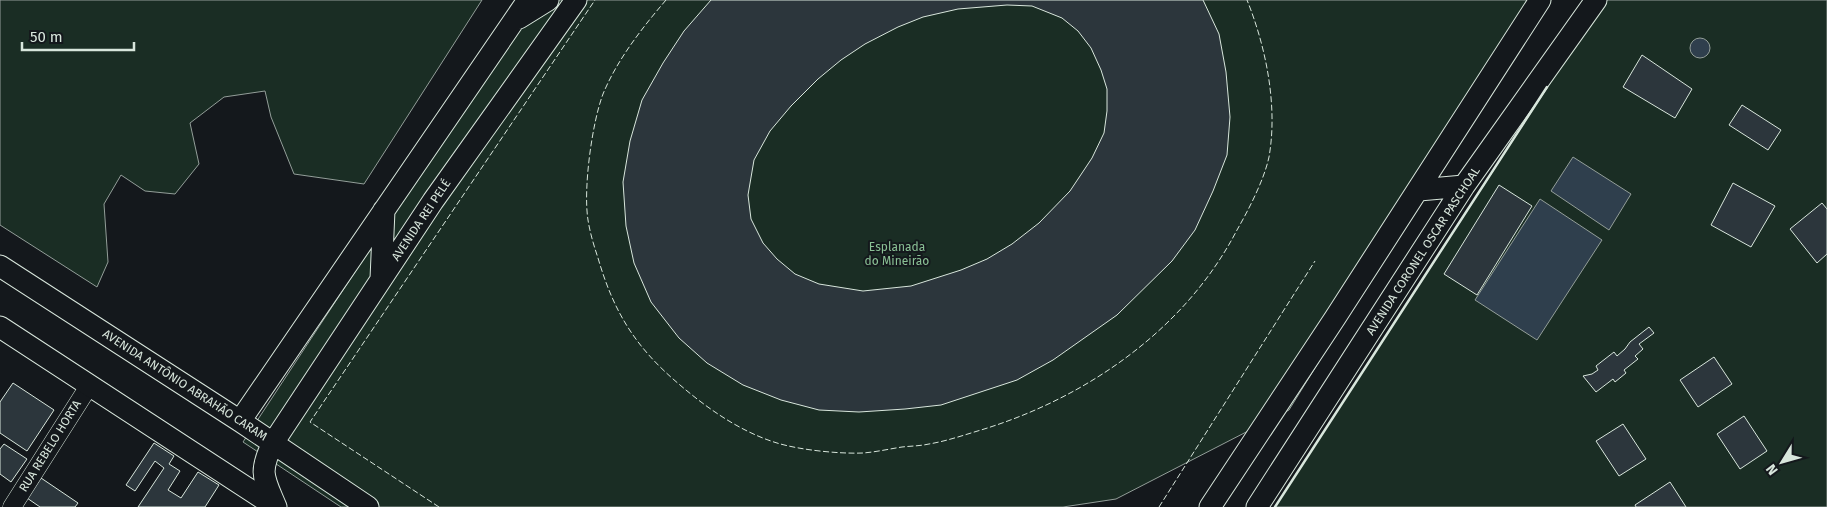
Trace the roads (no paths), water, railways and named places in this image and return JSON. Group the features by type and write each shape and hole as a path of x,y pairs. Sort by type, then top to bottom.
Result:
{"main road":[{"path":"240,421 528,0"},
{"path":"515,20 548,0"},
{"name":"AVENIDA REI PELÉ","path":"276,507 263,477 266,458 273,443 433,201 576,0"},
{"path":"1210,507 1540,0"},
{"name":"AVENIDA CORONEL OSCAR PASCHOAL","path":"1257,507 1464,186 1593,2"},
{"path":"1418,190 1464,186"},
{"path":"381,279 384,210"},
{"name":"AVENIDA ANTÔNIO ABRAHÃO CARAM","path":"0,266 240,421 368,507"},
{"path":"0,327 276,507"}],"street":[{"name":"RUA REBELO HORTA","path":"10,507 89,386"},
{"path":"0,502 10,507"}],"water":[{"path":"1696,38 1704,38 1710,44 1710,52 1704,58 1696,58 1690,52 1690,44"},
{"path":"1573,157 1631,194 1609,230 1551,191"},
{"path":"1540,199 1602,240 1537,340 1475,300"}],"park label":[{"name":"Esplanada do Mineirão","path":"897,254"}]}
